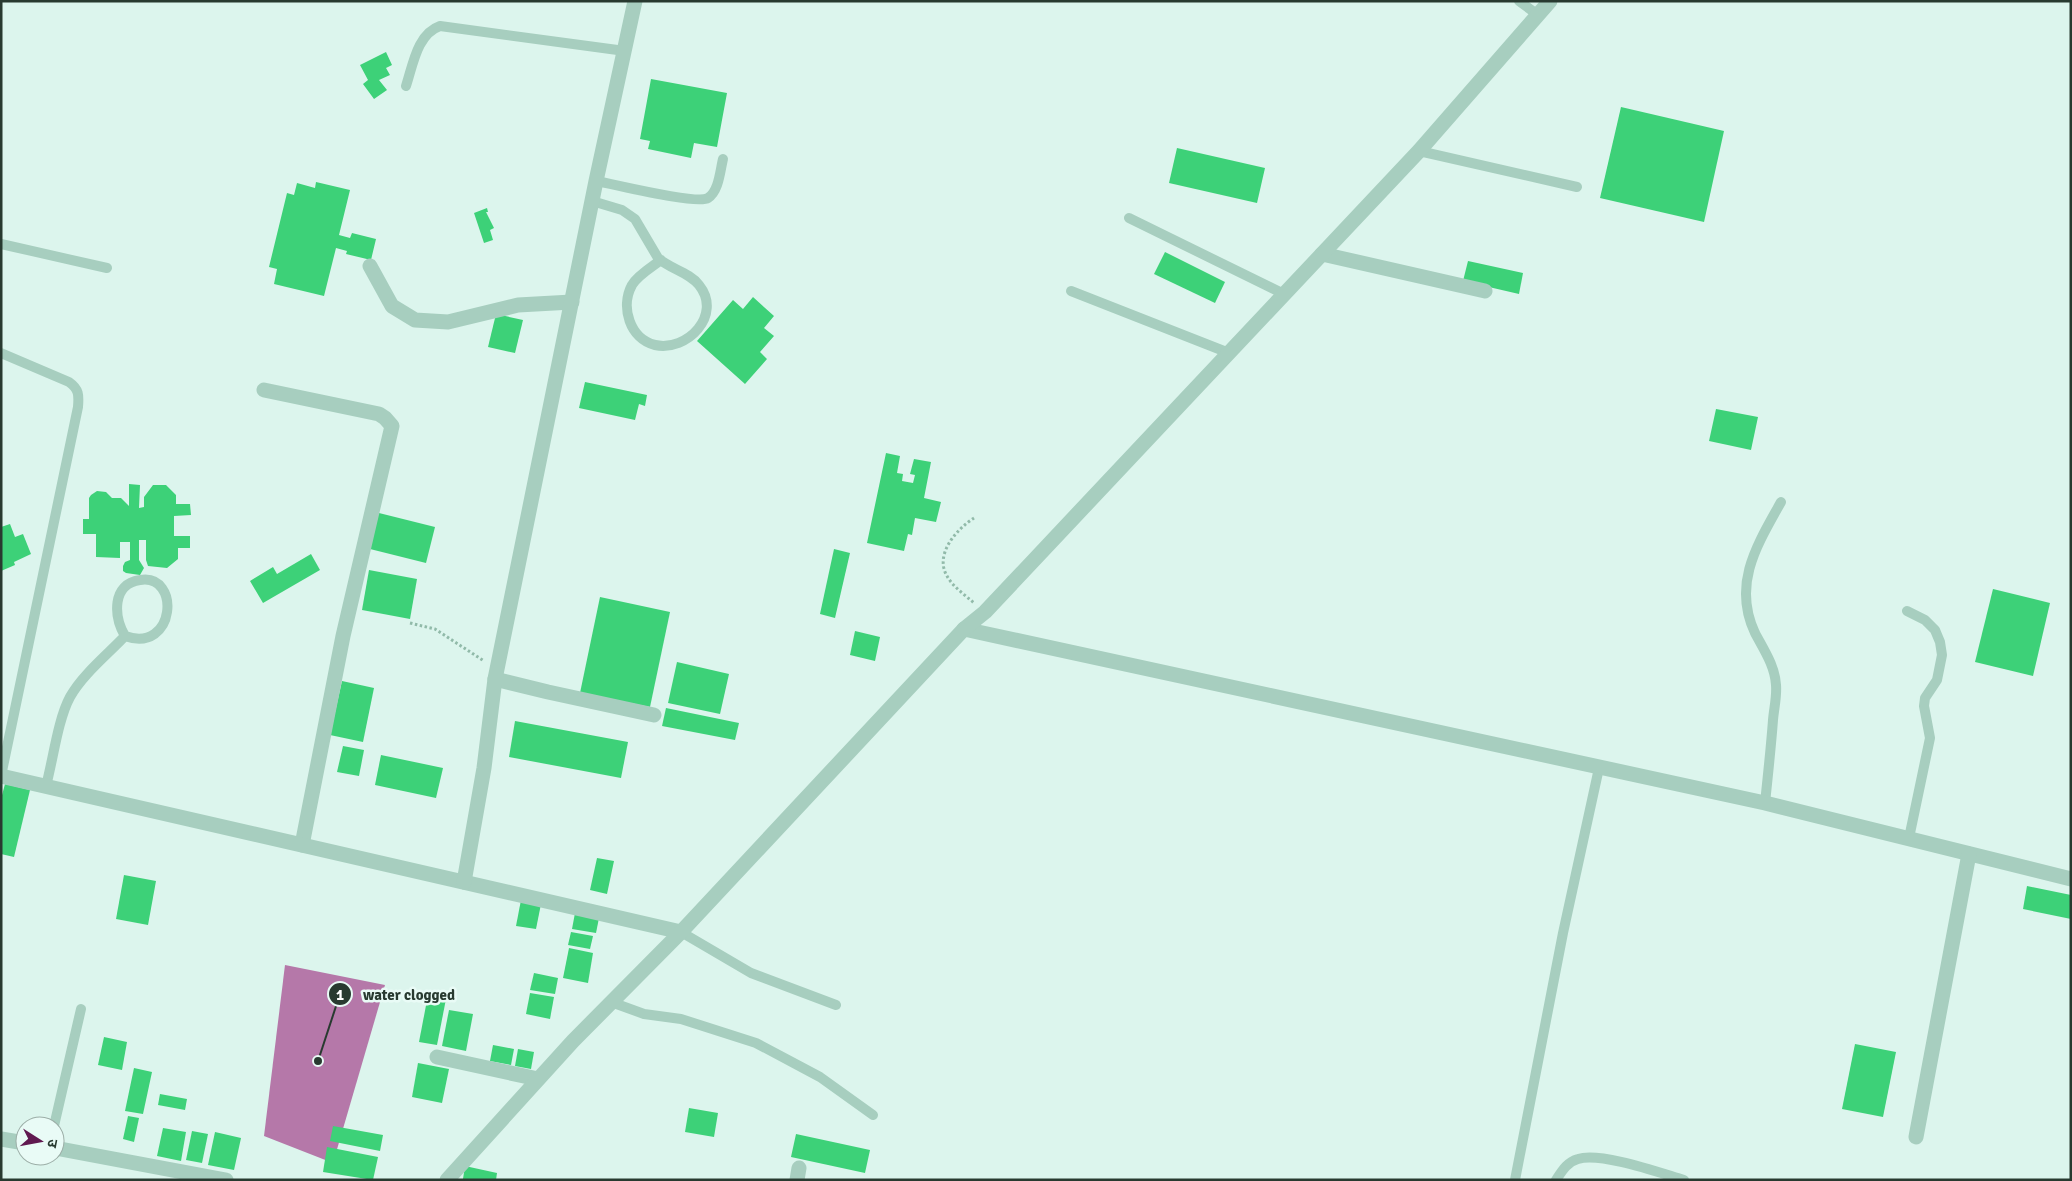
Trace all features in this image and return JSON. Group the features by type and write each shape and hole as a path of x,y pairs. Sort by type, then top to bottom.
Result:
{"street":[{"path":"464,882 484,768 496,674 596,181 636,1"},
{"path":"447,1180 573,1041 681,932 964,629 986,612 1419,151 1550,1"},
{"path":"1322,254 1485,291"},
{"path":"370,266 392,306 415,320 448,322 518,304 572,302"},
{"path":"264,390 379,414 386,418 392,426 343,636 302,845"},
{"path":"964,629 1765,803 2071,879"},
{"path":"496,674 548,692 654,715"},
{"path":"1,776 681,932"},
{"path":"1916,1138 1969,854"},
{"path":"437,1057 538,1079"},
{"path":"1,1139 15,1141"},
{"path":"65,1150 226,1180"}],"lane":[{"path":"1519,1 1538,15"},
{"path":"406,86 425,35 432,28 440,26 625,51"},
{"path":"1419,151 1577,187"},
{"path":"596,181 672,196 699,200 706,199 712,194 716,186 723,159"},
{"path":"592,201 622,210 635,219 653,251 661,260 683,272 699,285 707,298 708,311 705,320 680,342 666,346 655,345 645,341 631,325 627,305 632,285 661,260"},
{"path":"1129,218 1284,294"},
{"path":"1,244 108,268"},
{"path":"1071,291 1230,352"},
{"path":"1,353 69,382 76,387 79,395 63,487 1,776"},
{"path":"1765,803 1776,686 1769,659 1749,618 1746,603 1746,579 1750,561 1760,539 1781,502"},
{"path":"148,578 161,585 167,599 167,613 162,629 154,636 140,640 125,636 119,625 116,613 120,593 131,581 148,578"},
{"path":"1907,611 1925,620 1935,630 1940,642 1942,655 1936,680 1925,698 1924,706 1930,729 1930,738 1909,838"},
{"path":"46,786 64,711 70,697 125,636"},
{"path":"1515,1180 1563,933 1599,768"},
{"path":"681,932 751,973 836,1005"},
{"path":"611,1002 644,1014 681,1019 756,1043 820,1077 872,1114"},
{"path":"56,1116 80,1009"},
{"path":"1556,1180 1566,1165 1578,1159 1591,1158 1651,1170 1684,1180"}],"path":[{"path":"974,518 960,529 947,547 944,568 947,576 960,592 986,612"},
{"path":"410,624 435,629 496,674"}],"shaded area":[{"path":"285,965 385,985 333,1163 264,1136"}],"building":[{"path":"386,52 392,65 386,68 390,75 379,80 387,90 374,99 363,84 368,80 360,65"},
{"path":"651,79 727,93 717,147 694,143 691,158 648,149 650,141 640,139"},
{"path":"1621,107 1724,131 1704,222 1600,198"},
{"path":"1177,148 1265,168 1257,203 1169,183"},
{"path":"316,182 350,190 339,235 350,238 352,233 376,239 371,260 346,254 347,251 336,248 324,296 274,284 277,269 269,267 287,193 294,195 297,183 315,188"},
{"path":"487,208 488,212 486,212 494,228 490,230 493,240 484,243 474,213"},
{"path":"1165,252 1225,282 1215,303 1154,274"},
{"path":"1468,261 1523,273 1519,294 1463,281"},
{"path":"753,297 774,316 764,328 774,336 760,352 767,359 745,384 697,341 733,300 743,309"},
{"path":"496,314 523,320 515,353 488,347"},
{"path":"585,382 647,395 645,406 639,404 635,420 579,408"},
{"path":"1716,409 1758,417 1751,450 1709,441"},
{"path":"886,453 900,456 897,473 903,474 902,481 913,483 915,475 910,474 914,459 931,462 924,498 941,502 936,522 915,518 912,535 908,534 904,551 867,543"},
{"path":"129,484 140,485 139,508 144,507 144,497 153,485 166,485 176,495 176,504 190,504 191,515 174,516 174,536 190,536 190,548 178,548 178,559 167,568 148,566 146,560 146,540 139,540 139,560 144,568 140,575 126,573 123,571 123,566 125,562 130,560 130,542 120,542 120,558 96,557 96,534 83,534 83,519 89,519 89,498 91,495 97,491 106,492 112,498 121,498 129,506"},
{"path":"375,512 435,527 426,563 366,548"},
{"path":"10,524 15,537 23,534 31,554 14,562 15,565 1,571 1,527"},
{"path":"834,549 850,553 835,618 820,614"},
{"path":"311,554 320,570 263,603 250,581 273,567 277,574"},
{"path":"369,570 417,579 410,619 362,610"},
{"path":"1993,589 2050,603 2033,676 1975,662"},
{"path":"600,597 670,612 650,707 580,693"},
{"path":"855,631 880,637 875,661 850,655"},
{"path":"677,662 729,674 720,714 668,703"},
{"path":"342,681 374,688 363,742 330,735"},
{"path":"666,708 739,723 735,740 662,726"},
{"path":"515,721 628,742 621,778 509,757"},
{"path":"343,746 364,750 359,776 337,772"},
{"path":"381,755 443,768 436,798 375,785"},
{"path":"5,784 30,790 14,857 1,854 1,799"},
{"path":"597,858 614,861 607,894 590,890"},
{"path":"124,875 156,881 148,925 116,919"},
{"path":"2027,886 2071,895 2071,919 2023,909"},
{"path":"521,900 541,904 536,929 516,926"},
{"path":"575,913 599,918 596,933 572,929"},
{"path":"571,932 593,936 590,949 568,945"},
{"path":"569,948 593,953 588,983 563,978"},
{"path":"534,973 558,978 555,994 530,990"},
{"path":"530,993 554,997 550,1019 526,1014"},
{"path":"428,995 446,999 437,1045 419,1042"},
{"path":"449,1010 473,1014 466,1051 442,1046"},
{"path":"104,1037 127,1042 122,1070 98,1065"},
{"path":"1855,1044 1896,1052 1883,1117 1842,1109"},
{"path":"493,1045 514,1049 511,1065 490,1061"},
{"path":"518,1049 534,1052 531,1069 515,1066"},
{"path":"418,1063 449,1069 442,1103 412,1097"},
{"path":"134,1068 152,1072 143,1114 125,1111"},
{"path":"160,1094 187,1099 185,1110 158,1105"},
{"path":"689,1108 718,1113 714,1137 685,1132"},
{"path":"128,1116 139,1118 134,1142 123,1139"},
{"path":"333,1126 383,1135 380,1151 330,1141"},
{"path":"163,1128 186,1132 181,1161 157,1156"},
{"path":"192,1131 208,1134 202,1163 186,1160"},
{"path":"215,1132 241,1138 234,1170 208,1165"},
{"path":"796,1134 870,1150 865,1173 791,1157"},
{"path":"327,1147 378,1157 373,1180 323,1172"},
{"path":"465,1166 497,1173 496,1180 463,1179"}],"place":[{"name":"water clogged","path":"318,1061"}]}
